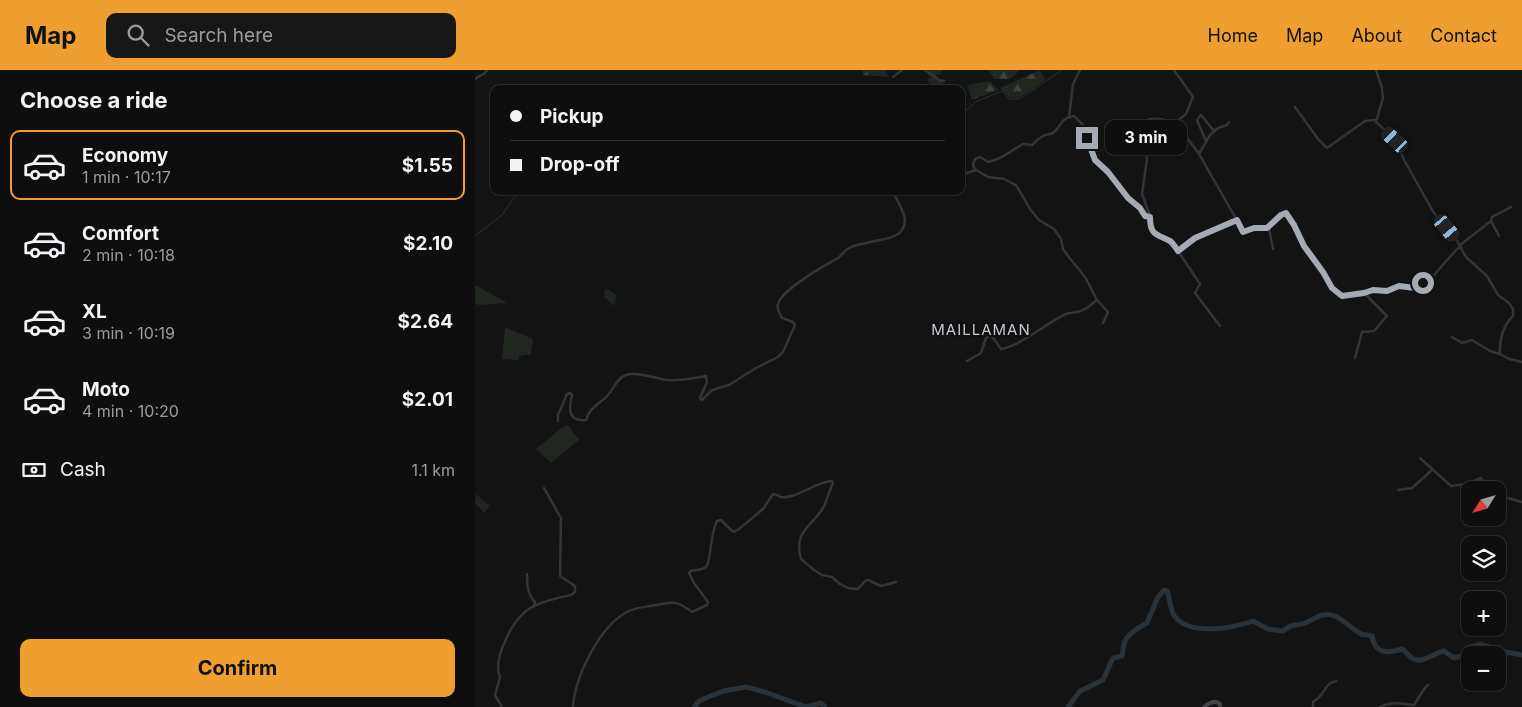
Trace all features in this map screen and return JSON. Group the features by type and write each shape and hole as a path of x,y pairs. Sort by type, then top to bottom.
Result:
{"street":[{"path":"475,79 487,70"},
{"path":"893,77 902,70"},
{"path":"925,70 939,80 944,81"},
{"path":"1069,117 1073,84 1080,70"},
{"path":"1174,70 1193,97 1186,114 1175,123"},
{"path":"1375,120 1383,98 1376,70"},
{"path":"1295,107 1318,139 1327,148 1365,120 1375,120"},
{"path":"1206,141 1197,120 1201,115 1214,131"},
{"path":"1103,323 1107,312 1097,300 1085,277 1063,249 1061,239 1054,229 1039,220 1015,185 1004,179 988,177 976,170 973,166 974,160 980,157 988,162 1000,158 1023,144 1032,145 1045,135 1055,132 1059,124 1074,116 1085,127 1095,160 1108,172 1145,216 1150,217"},
{"path":"1220,326 1195,293 1200,284 1178,251 1169,241 1157,236 1150,225 1150,217 1143,194 1147,159 1144,121 1153,118 1175,123 1185,128 1188,139 1199,154 1243,232 1254,228 1269,227 1284,213 1288,215 1304,246 1335,292 1342,296 1373,290 1387,291 1399,286 1415,288 1434,275 1457,249 1491,221 1494,216 1511,207"},
{"path":"1375,120 1395,140 1434,213 1461,246 1466,256 1487,276 1498,295 1509,303 1513,309 1513,316 1507,320 1501,339 1500,354"},
{"path":"1199,154 1214,131 1227,125 1229,122"},
{"path":"965,174 976,170"},
{"path":"558,421 567,394 570,393 572,395 569,408 570,414 577,419 585,420 588,413 600,400 605,398 618,380 626,375 641,375 669,380 707,376 701,400 712,390 729,385 755,368 778,357 783,352 795,325 793,322 782,318 778,303 787,292 849,248 900,233 903,229 905,214 895,200 894,195"},
{"path":"1178,251 1195,238 1237,220"},
{"path":"1491,221 1499,236"},
{"path":"1269,227 1273,249"},
{"path":"1355,358 1362,332 1374,331 1387,316 1364,293"},
{"path":"967,361 981,353 986,338 991,335 1001,349 1011,348 1016,342 1031,335 1039,328 1068,313 1081,311 1097,300"},
{"path":"1453,337 1462,343 1472,340 1509,359 1522,362"},
{"path":"1420,458 1451,486 1461,485"},
{"path":"1398,490 1412,488 1432,470"},
{"path":"573,707 576,686 589,657 605,632 627,612 643,606 674,602 681,604 691,612 707,605 708,602 693,583 689,573 705,568 709,563 711,534 717,521 721,520 734,532 763,509 773,494 787,497 821,482 832,481 833,483 824,507 801,532 799,541 801,559 814,570 832,577 839,584 848,588 858,589 868,580 881,586 896,582"},
{"path":"501,707 495,696 501,677 497,672 501,650 518,620 525,611 534,606 571,595 575,592 575,586 560,576 561,518 544,488"},
{"path":"1506,498 1522,502"},
{"path":"527,574 527,587 530,597 535,602 534,606"},
{"path":"1313,707 1313,702 1320,696 1327,685 1336,681"},
{"path":"1380,707 1385,704 1394,703 1414,706 1428,685"},
{"path":"1205,707 1217,702 1221,704 1220,707"}],"green space":[{"path":"863,70 885,70 889,77 863,75"},
{"path":"927,70 943,70 941,74 936,75 945,85 931,85 927,80 934,75 928,75"},
{"path":"988,70 1020,70 1010,79 994,79"},
{"path":"1040,70 1046,80 1019,98 1009,97 1000,88"},
{"path":"989,81 999,90 972,100 967,85"},
{"path":"475,285 508,303 475,304"},
{"path":"605,288 617,295 614,306 604,297"},
{"path":"505,327 533,339 531,354 519,356 519,360 502,359"},
{"path":"568,425 579,440 551,463 536,449 560,429"},
{"path":"476,494 490,506 484,513 475,503"}],"waterway":[{"path":"965,111 975,102 1002,91 1009,99 1020,99 1062,70"},
{"path":"475,236 502,215 516,195"},
{"path":"1068,707 1080,691 1103,680 1113,658 1122,656 1127,637 1147,623 1158,597 1164,590 1167,591 1175,617 1191,627 1224,628 1253,621 1268,629 1283,631 1328,614 1334,615 1361,634 1372,636 1379,650 1388,652 1402,649 1416,660 1444,651 1454,658 1466,655 1468,648 1481,644 1501,651 1522,655"},
{"path":"694,707 699,701 708,697 724,691 746,687 806,707 821,703 825,707"}],"district":[{"name":"MAILLAMAN","path":"981,329"}],"route":[{"path":"1087,138 1095,160 1108,172 1145,216 1150,217 1150,225 1157,236 1169,241 1178,251 1195,238 1237,220 1243,232 1259,227 1267,228 1281,215 1286,213 1304,246 1337,294 1342,296 1364,293 1369,290 1387,291 1399,286 1415,288 1423,283"}]}
